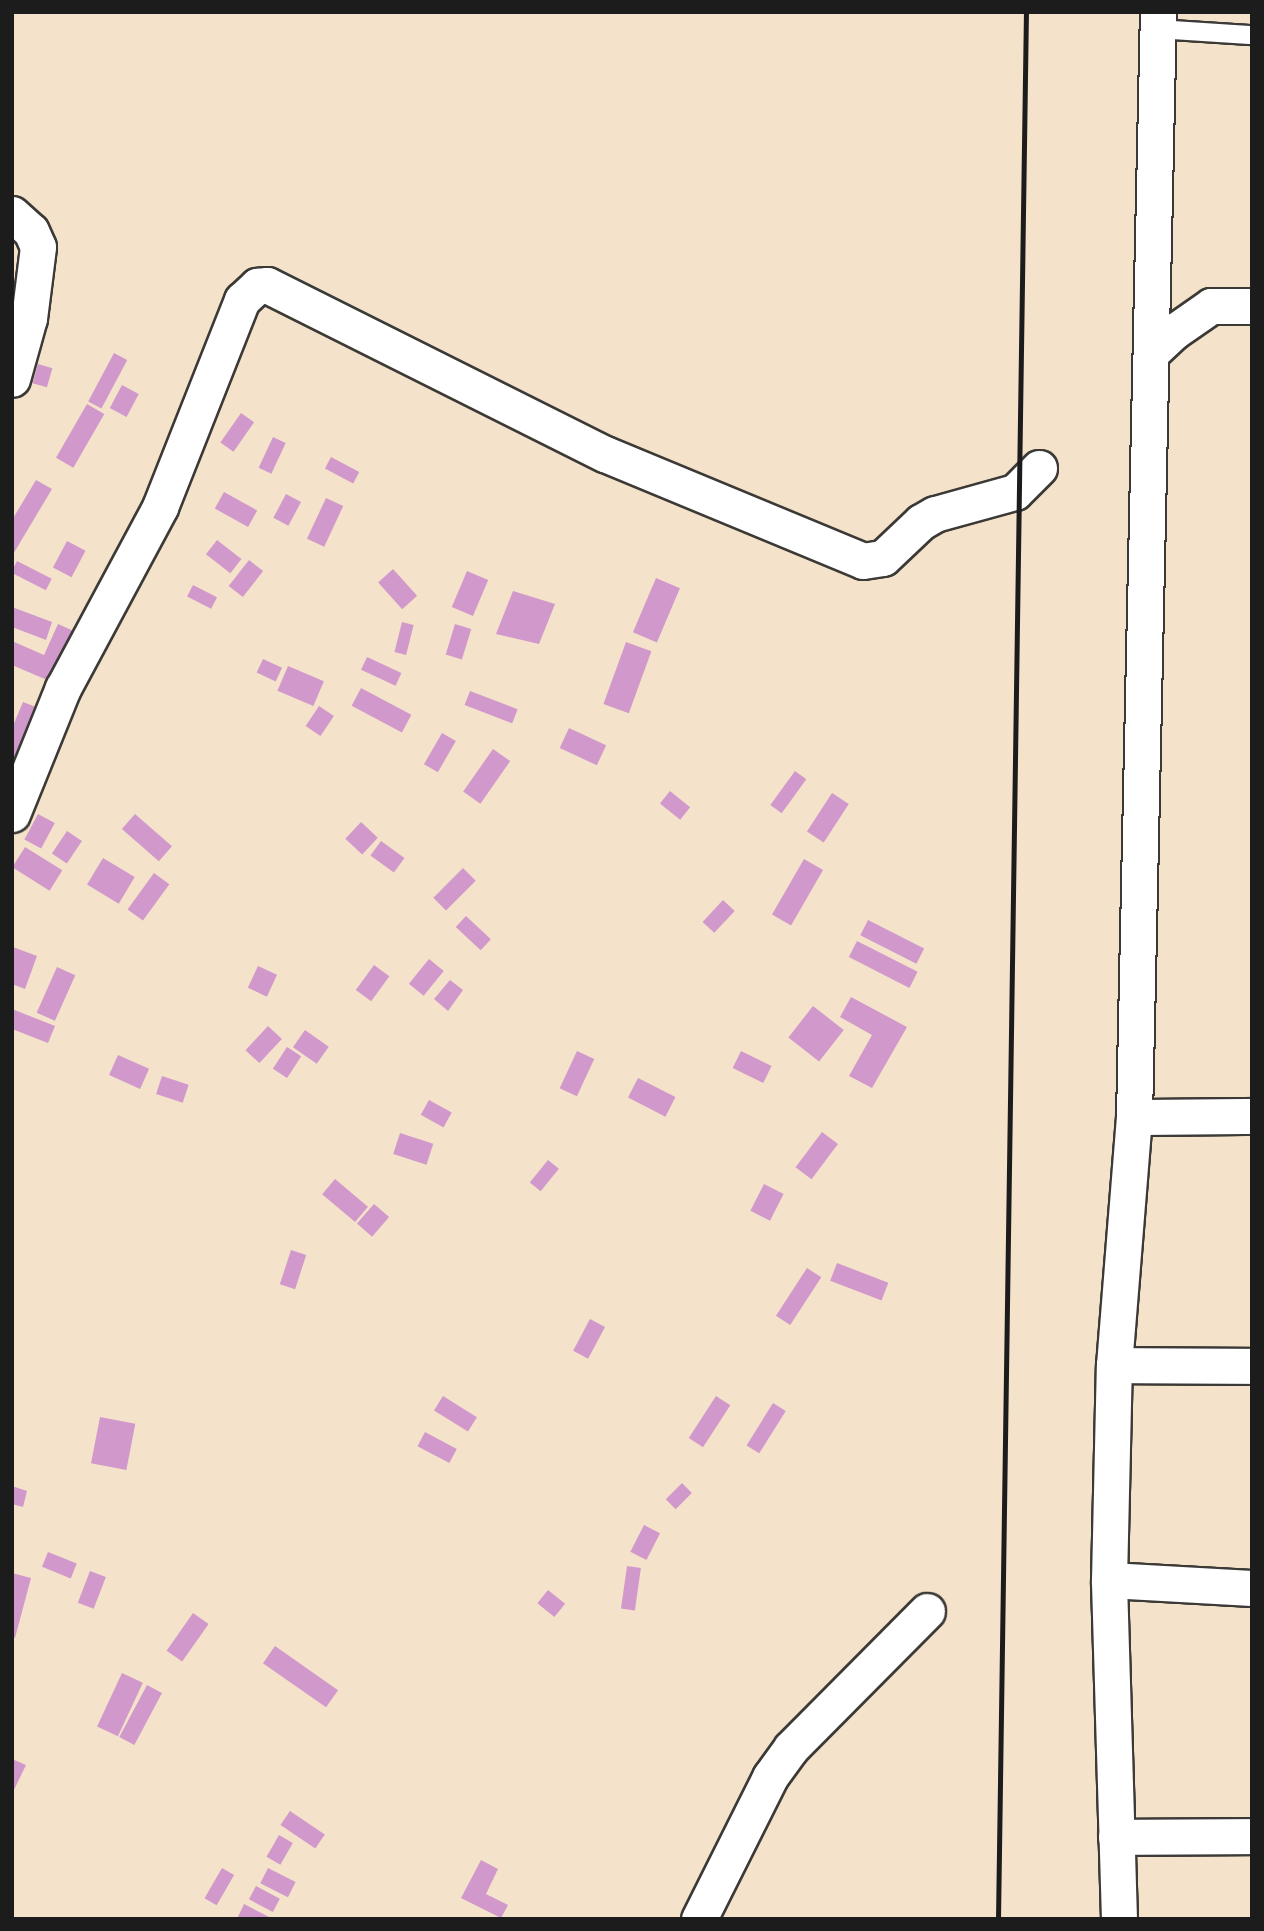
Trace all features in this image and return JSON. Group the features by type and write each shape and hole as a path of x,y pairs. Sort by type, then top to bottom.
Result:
{"street":[{"path":"1119,1919 1109,1580 1114,1365 1134,1117 1158,21"},
{"path":"12,214 31,231 38,247 29,318 12,379"},
{"path":"12,814 63,688 160,507 242,300 257,286 267,285 604,454 863,561 883,558 921,522 936,513 1015,492 1040,468"},
{"path":"1151,353 1210,306 1252,306"},
{"path":"1134,1117 1252,1116"},
{"path":"1114,1365 1252,1366"},
{"path":"1109,1580 1252,1588"},
{"path":"699,1919 770,1777 791,1748 927,1611"},
{"path":"1116,1837 1252,1836"}],"lane":[{"path":"1158,21 1252,35"}],"building":[{"path":"114,353 127,360 101,409 88,402"},
{"path":"38,364 52,368 47,387 32,383"},
{"path":"122,385 139,394 127,417 110,408"},
{"path":"87,404 104,414 73,468 56,458"},
{"path":"241,413 254,422 233,452 220,442"},
{"path":"273,437 286,443 271,474 259,468"},
{"path":"331,457 359,472 353,484 325,468"},
{"path":"36,480 52,489 12,556 12,520"},
{"path":"224,492 257,510 248,527 215,509"},
{"path":"286,494 301,502 288,526 273,518"},
{"path":"326,498 343,506 324,547 307,539"},
{"path":"217,540 241,559 230,573 206,554"},
{"path":"67,541 86,551 71,577 53,567"},
{"path":"249,560 263,571 243,597 229,586"},
{"path":"17,561 52,579 46,590 12,573"},
{"path":"393,569 417,596 402,609 378,582"},
{"path":"467,571 488,580 473,616 452,607"},
{"path":"656,578 680,588 657,642 633,632"},
{"path":"193,585 217,597 211,609 187,597"},
{"path":"513,591 555,604 539,644 496,634"},
{"path":"12,607 52,622 46,640 12,627"},
{"path":"402,622 414,625 406,655 395,652"},
{"path":"58,624 76,632 54,683 12,665 12,641 44,655"},
{"path":"455,624 471,629 462,660 446,655"},
{"path":"626,642 651,651 629,713 603,704"},
{"path":"367,657 401,673 396,686 361,670"},
{"path":"263,659 282,668 276,681 257,673"},
{"path":"288,666 324,681 313,706 277,691"},
{"path":"361,688 411,715 402,732 352,706"},
{"path":"470,691 518,709 512,723 465,705"},
{"path":"23,702 41,709 21,760 12,756 12,728"},
{"path":"319,706 334,716 321,736 306,726"},
{"path":"569,728 606,745 597,765 560,748"},
{"path":"442,733 456,741 438,772 424,764"},
{"path":"493,749 510,761 480,804 463,792"},
{"path":"795,771 806,779 782,813 770,805"},
{"path":"670,791 690,807 680,820 660,803"},
{"path":"832,793 849,804 824,842 807,832"},
{"path":"38,814 55,823 41,849 24,840"},
{"path":"135,814 172,846 159,861 122,829"},
{"path":"361,822 378,838 362,855 345,839"},
{"path":"67,831 82,841 67,863 52,853"},
{"path":"381,841 404,858 394,873 370,856"},
{"path":"25,847 62,870 50,891 12,867"},
{"path":"103,858 135,877 119,904 87,885"},
{"path":"804,859 823,870 791,925 772,914"},
{"path":"463,868 476,881 446,910 433,898"},
{"path":"154,873 169,884 143,921 128,909"},
{"path":"723,900 735,911 714,933 703,922"},
{"path":"466,916 491,939 481,950 456,927"},
{"path":"868,920 924,949 916,964 860,935"},
{"path":"857,941 918,972 909,988 849,957"},
{"path":"13,947 37,956 25,989 12,984"},
{"path":"429,959 444,971 424,996 409,984"},
{"path":"374,965 389,976 371,1001 356,990"},
{"path":"258,966 277,975 267,997 248,988"},
{"path":"57,967 75,975 55,1021 37,1013"},
{"path":"450,980 463,990 448,1011 434,999"},
{"path":"851,997 907,1027 872,1088 849,1076 872,1035 840,1017"},
{"path":"813,1006 844,1030 819,1062 788,1038"},
{"path":"12,1009 55,1026 48,1043 12,1029"},
{"path":"268,1026 282,1039 259,1063 245,1050"},
{"path":"305,1030 329,1047 317,1064 293,1047"},
{"path":"287,1047 301,1056 287,1078 273,1069"},
{"path":"577,1051 594,1059 577,1096 560,1088"},
{"path":"741,1051 772,1066 763,1083 733,1068"},
{"path":"118,1055 149,1069 140,1089 109,1075"},
{"path":"162,1076 189,1085 183,1103 156,1094"},
{"path":"638,1078 675,1097 665,1117 628,1098"},
{"path":"429,1100 452,1113 443,1127 421,1115"},
{"path":"822,1132 838,1144 811,1179 796,1167"},
{"path":"400,1133 433,1144 426,1165 393,1154"},
{"path":"548,1160 559,1169 541,1191 530,1183"},
{"path":"335,1179 368,1207 355,1222 322,1194"},
{"path":"764,1184 784,1194 770,1221 750,1211"},
{"path":"374,1204 389,1217 372,1237 357,1224"},
{"path":"291,1250 306,1255 295,1289 280,1284"},
{"path":"837,1263 888,1283 882,1300 830,1281"},
{"path":"807,1268 821,1277 790,1325 776,1316"},
{"path":"590,1319 605,1327 588,1359 573,1351"},
{"path":"443,1396 477,1417 468,1432 434,1410"},
{"path":"716,1396 730,1405 703,1447 689,1438"},
{"path":"773,1403 786,1411 759,1453 747,1445"},
{"path":"100,1417 135,1424 126,1470 91,1463"},
{"path":"425,1432 457,1449 449,1463 417,1446"},
{"path":"682,1483 692,1493 676,1509 666,1499"},
{"path":"12,1486 27,1491 23,1507 12,1504"},
{"path":"644,1525 660,1533 646,1560 630,1552"},
{"path":"48,1552 77,1564 71,1578 42,1567"},
{"path":"627,1566 641,1568 635,1611 621,1609"},
{"path":"90,1571 106,1577 94,1609 78,1603"},
{"path":"12,1573 31,1578 15,1638 12,1637"},
{"path":"548,1590 565,1604 554,1617 537,1603"},
{"path":"193,1613 209,1624 182,1662 167,1651"},
{"path":"275,1646 338,1690 326,1707 263,1663"},
{"path":"122,1673 143,1683 118,1736 97,1726"},
{"path":"147,1685 162,1693 134,1745 119,1737"},
{"path":"12,1759 26,1765 12,1794"},
{"path":"290,1811 325,1834 315,1849 280,1825"},
{"path":"279,1835 293,1843 280,1865 266,1857"},
{"path":"481,1860 498,1869 486,1894 508,1905 501,1918 461,1898"},
{"path":"222,1868 234,1875 217,1905 204,1898"},
{"path":"268,1868 296,1882 288,1897 260,1883"},
{"path":"256,1886 280,1899 273,1912 249,1899"},
{"path":"244,1904 273,1919 237,1919"}],"railway":[{"path":"998,1919 1026,12"}]}
